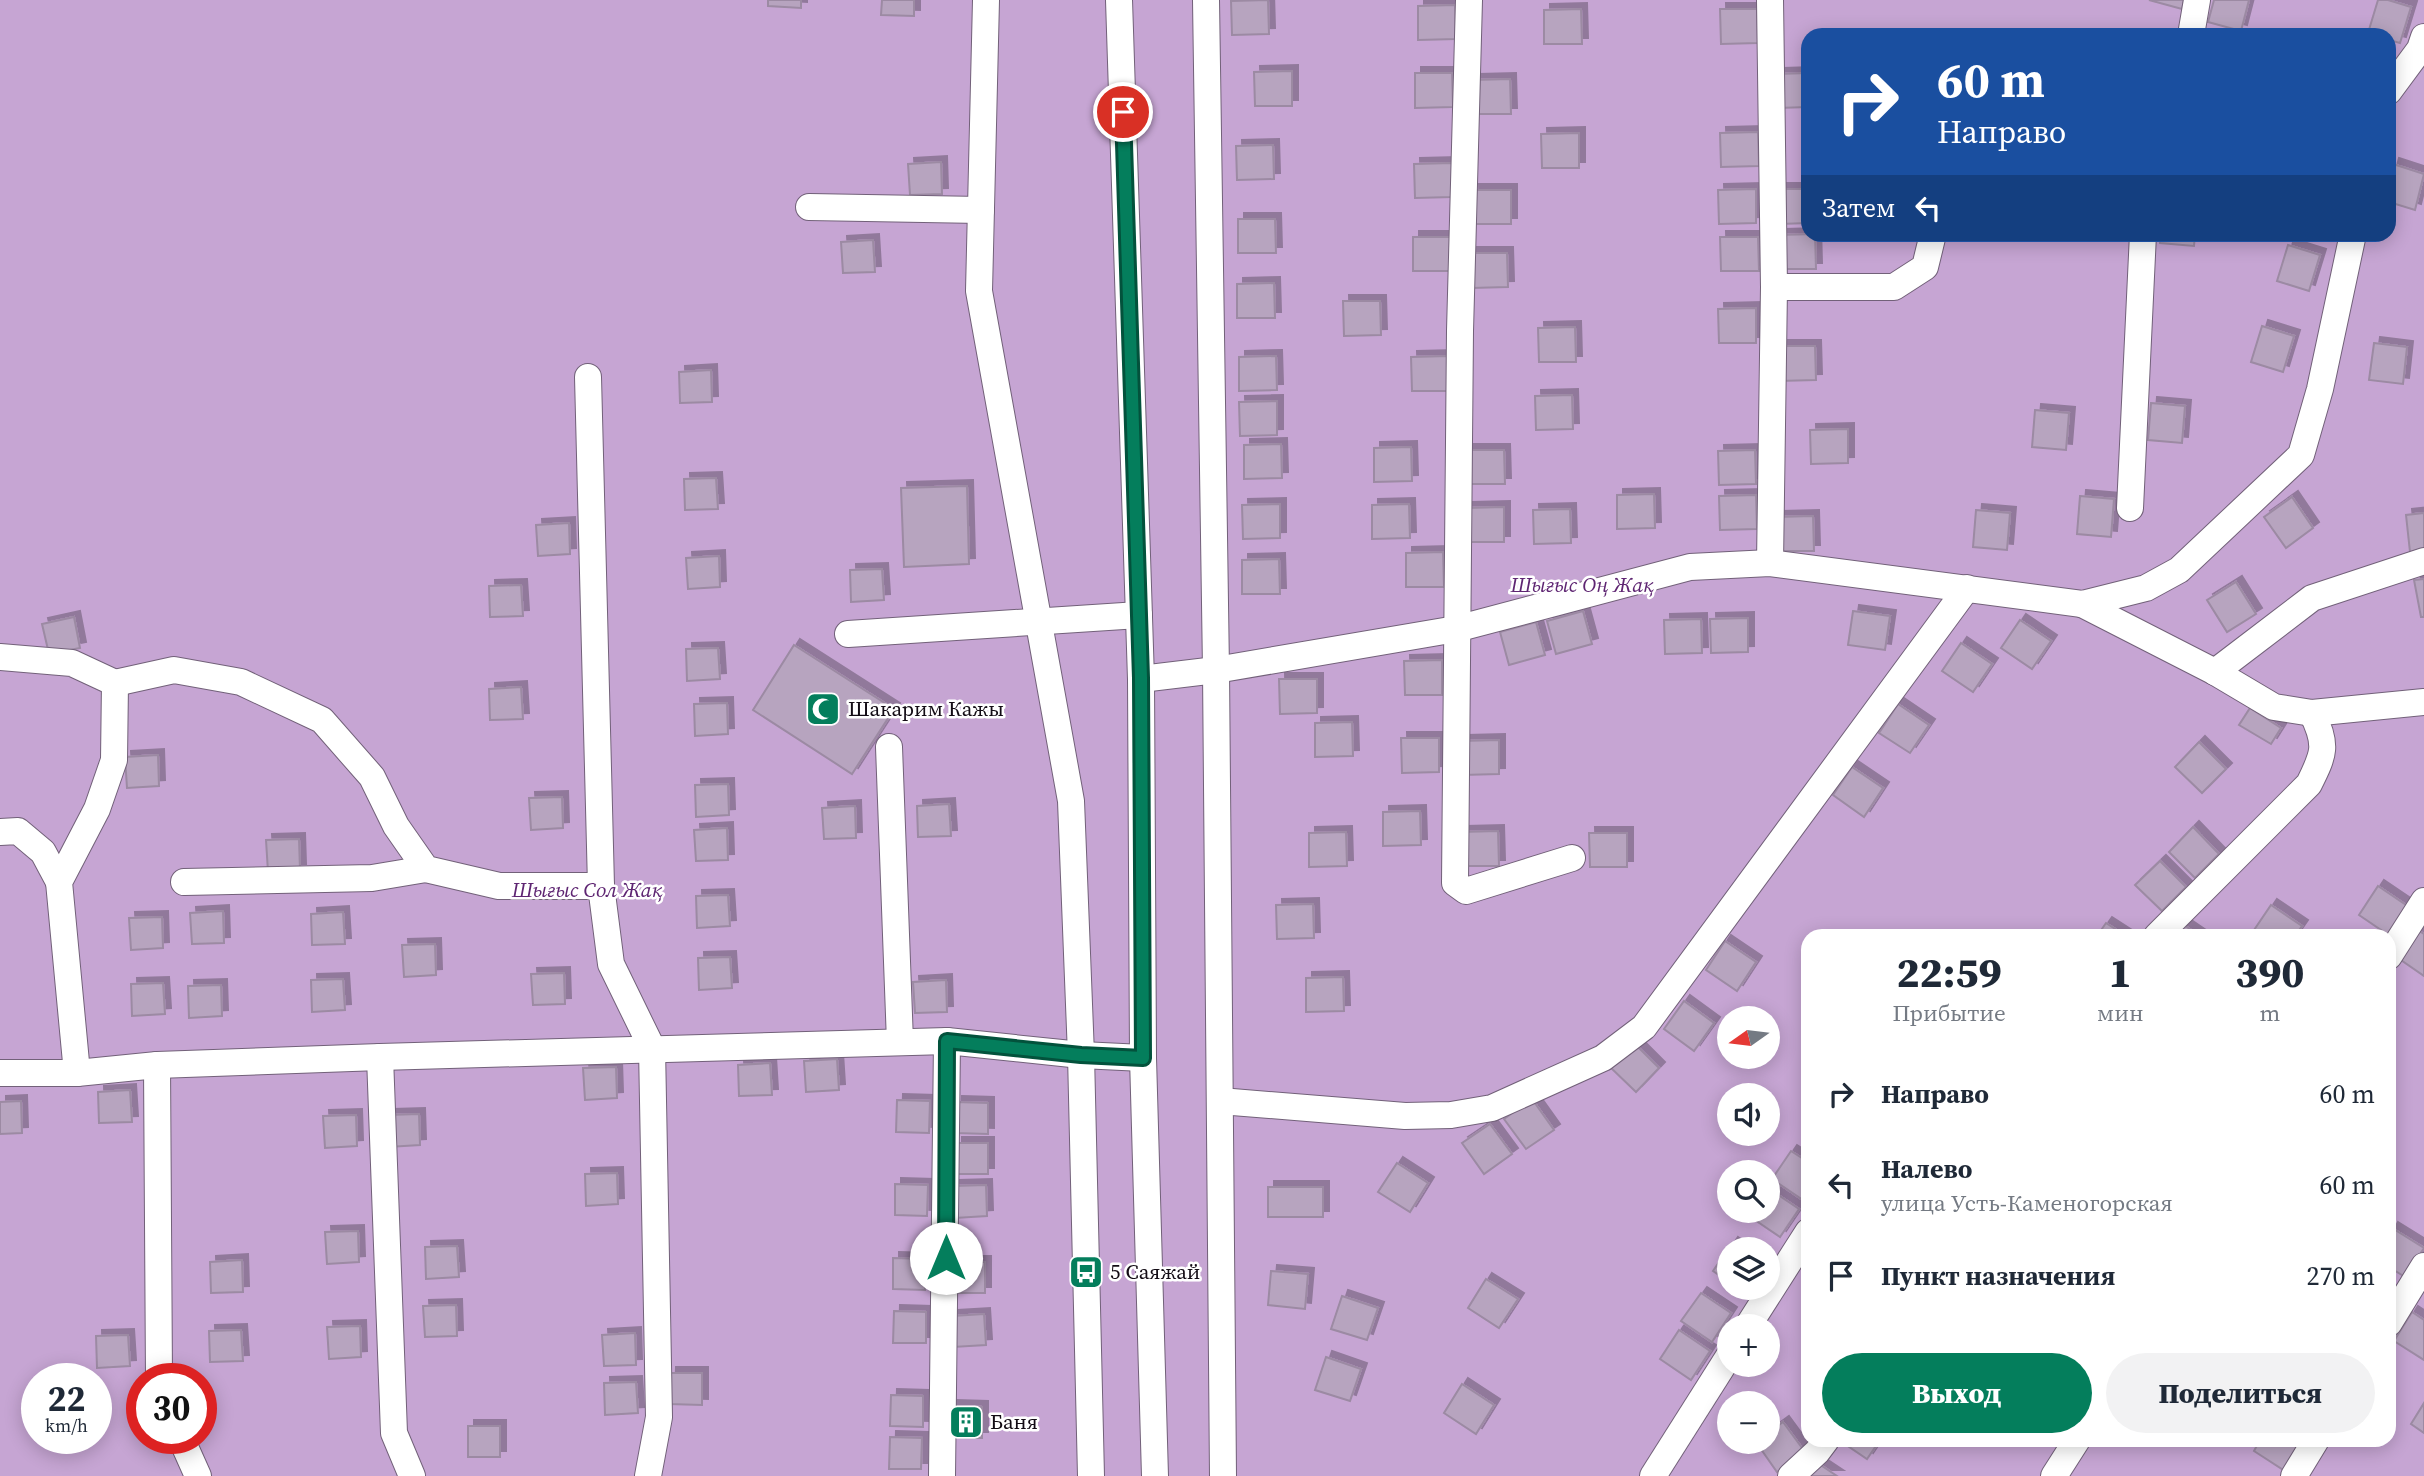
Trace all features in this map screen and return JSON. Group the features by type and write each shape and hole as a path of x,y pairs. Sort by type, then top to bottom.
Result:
{"street":[{"path":"986,0 979,291 1070,801 1081,1055 1091,1476"},
{"path":"1119,0 1141,678 1143,1058 1155,1476"},
{"path":"1206,0 1216,670 1223,1476"},
{"path":"1469,0 1460,345 1455,883 1466,891 1572,858"},
{"path":"1770,0 1774,287 1770,564"},
{"path":"2192,28 2197,0"},
{"path":"2396,82 2420,50 2424,37"},
{"path":"809,207 981,210"},
{"path":"1774,287 1894,287 1925,267 1931,242"},
{"path":"2130,508 2143,242"},
{"path":"1141,678 1216,670 1456,629 1690,567 1770,564 2082,604 2146,588 2179,570 2301,455 2319,389 2351,242"},
{"path":"588,377 601,886 611,964 652,1048 659,1417 648,1476"},
{"path":"2215,672 2312,598 2424,561"},
{"path":"1220,1101 1405,1116 1451,1115 1492,1108 1603,1058 1644,1027 1967,588"},
{"path":"2082,604 2215,672 2274,706 2312,713 2424,702"},
{"path":"848,634 1139,615"},
{"path":"0,657 72,663 115,683 174,670 240,682 322,720 372,777 396,826 426,869"},
{"path":"59,882 97,808 114,760 115,683"},
{"path":"2164,929 2309,785 2321,760 2322,734 2312,713"},
{"path":"889,747 900,1042"},
{"path":"0,832 18,831 35,845 43,852 59,882 77,1073"},
{"path":"184,882 372,878 426,869 499,886 601,886"},
{"path":"2396,945 2424,901"},
{"path":"0,1073 77,1073 157,1065 380,1057 947,1041 1081,1055 1143,1058"},
{"path":"942,1476 947,1041"},
{"path":"380,1057 394,1433 412,1476"},
{"path":"157,1065 159,1363"},
{"path":"1756,1314 1801,1243"},
{"path":"2396,1312 2424,1266"},
{"path":"1653,1476 1717,1375"},
{"path":"1791,1476 1821,1447"},
{"path":"2054,1476 2073,1447"},
{"path":"2294,1476 2312,1447"},
{"path":"188,1454 198,1476"}],"green space":[{"path":"0,0 2424,0 2424,1476 0,1476"}],"building":[{"path":"768,0 801,0 801,8 768,6"},
{"path":"882,0 914,0 914,16 881,15"},
{"path":"1268,0 1269,34 1232,35 1231,1"},
{"path":"2149,0 2184,0 2182,9"},
{"path":"2214,0 2249,0 2242,28 2208,22"},
{"path":"2378,0 2411,7 2400,43 2396,42 2396,28 2370,28"},
{"path":"1455,5 1456,39 1418,40 1418,6"},
{"path":"1581,9 1582,44 1544,44 1544,10"},
{"path":"1720,9 1757,9 1758,43 1721,44"},
{"path":"1292,71 1292,106 1255,106 1254,72"},
{"path":"1415,73 1452,73 1453,107 1415,108"},
{"path":"1801,73 1801,107 1778,108 1777,74"},
{"path":"1510,79 1511,114 1473,114 1473,80"},
{"path":"1758,132 1759,166 1721,167 1720,133"},
{"path":"1579,133 1579,168 1542,168 1541,134"},
{"path":"1273,145 1274,179 1237,180 1236,146"},
{"path":"941,162 942,194 910,195 908,164"},
{"path":"1452,163 1452,197 1415,198 1414,164"},
{"path":"2396,165 2424,174 2415,210 2396,204"},
{"path":"1756,189 1756,223 1719,224 1718,190"},
{"path":"1779,189 1801,189 1801,223 1780,224"},
{"path":"1473,190 1511,190 1511,224 1474,224"},
{"path":"1238,219 1275,219 1276,253 1238,253"},
{"path":"1801,234 1801,242 1815,242 1816,269 1778,269 1778,235"},
{"path":"1413,237 1450,237 1451,271 1413,271"},
{"path":"1720,237 1758,237 1759,271 1721,271"},
{"path":"873,240 875,272 843,273 841,242"},
{"path":"2160,242 2194,242 2194,246"},
{"path":"2288,245 2320,255 2309,291 2277,281"},
{"path":"1470,253 1507,253 1508,287 1471,288"},
{"path":"1274,283 1275,318 1237,318 1237,284"},
{"path":"1343,301 1380,301 1381,335 1344,336"},
{"path":"1756,308 1756,343 1719,343 1718,309"},
{"path":"2262,326 2294,336 2283,372 2251,362"},
{"path":"1575,327 1576,362 1539,362 1538,328"},
{"path":"2374,343 2407,347 2403,384 2369,380"},
{"path":"1778,346 1815,346 1816,380 1778,381"},
{"path":"1276,356 1277,390 1239,391 1239,357"},
{"path":"1449,356 1449,391 1412,391 1411,357"},
{"path":"711,370 712,402 680,403 679,372"},
{"path":"1572,395 1573,429 1536,430 1535,396"},
{"path":"1277,401 1277,435 1240,436 1239,402"},
{"path":"2151,403 2185,406 2182,443 2148,440"},
{"path":"2035,410 2069,413 2066,450 2032,447"},
{"path":"1848,429 1848,463 1811,464 1810,430"},
{"path":"1281,444 1282,478 1244,479 1244,445"},
{"path":"1411,447 1412,481 1374,482 1374,448"},
{"path":"1467,450 1504,450 1505,484 1467,484"},
{"path":"1755,450 1756,484 1719,485 1718,451"},
{"path":"716,478 718,509 685,510 684,479"},
{"path":"967,486 969,564 904,567 901,488"},
{"path":"1654,494 1655,528 1617,529 1617,495"},
{"path":"1756,495 1757,529 1720,530 1719,496"},
{"path":"2080,496 2114,499 2111,537 2077,534"},
{"path":"2292,497 2313,528 2286,548 2264,517"},
{"path":"1280,504 1280,538 1243,539 1242,505"},
{"path":"1409,504 1410,538 1372,539 1372,505"},
{"path":"1504,507 1504,542 1467,542 1466,508"},
{"path":"1570,509 1571,543 1534,544 1533,510"},
{"path":"1976,510 2010,513 2007,550 1973,547"},
{"path":"2424,513 2424,551 2410,552 2406,515"},
{"path":"1813,516 1814,551 1776,551 1776,517"},
{"path":"569,523 570,554 538,556 536,525"},
{"path":"1443,552 1444,587 1406,587 1406,553"},
{"path":"719,556 720,587 688,589 686,558"},
{"path":"1279,559 1280,594 1242,594 1242,560"},
{"path":"882,569 884,600 851,602 850,570"},
{"path":"2424,579 2424,617 2421,617 2414,580"},
{"path":"2236,582 2256,614 2227,632 2207,600"},
{"path":"521,585 523,616 490,617 489,586"},
{"path":"1583,611 1592,644 1556,654 1547,621"},
{"path":"1853,611 1890,616 1885,650 1848,645"},
{"path":"74,617 80,648 49,654 42,624"},
{"path":"1748,618 1748,652 1711,653 1710,619"},
{"path":"1701,619 1702,653 1665,654 1664,620"},
{"path":"2020,620 2051,641 2032,669 2001,648"},
{"path":"1536,622 1545,655 1509,665 1500,632"},
{"path":"1961,643 1992,664 1973,692 1942,671"},
{"name":"Шакарим Кажы","path":"794,645 894,709 852,774 753,710"},
{"path":"718,648 720,679 687,681 686,649"},
{"path":"1442,660 1442,695 1405,695 1404,661"},
{"path":"1279,679 1317,679 1317,713 1280,714"},
{"path":"521,687 523,719 490,720 489,689"},
{"path":"727,703 728,734 695,736 694,704"},
{"path":"1898,704 1929,725 1910,753 1879,733"},
{"path":"2250,708 2281,728 2271,744 2239,725"},
{"path":"1352,722 1353,756 1315,757 1315,723"},
{"path":"1401,738 1439,738 1439,772 1402,773"},
{"path":"1499,740 1499,774 1462,775 1461,741"},
{"path":"2199,742 2226,769 2202,793 2175,767"},
{"path":"158,755 159,786 127,788 125,757"},
{"path":"1852,767 1883,788 1864,817 1833,795"},
{"path":"728,784 729,815 696,817 695,785"},
{"path":"562,797 563,828 531,830 529,798"},
{"path":"949,804 951,836 918,837 917,806"},
{"path":"855,806 856,838 824,839 822,808"},
{"path":"1420,811 1421,845 1383,846 1383,812"},
{"path":"2193,827 2219,854 2195,878 2169,852"},
{"path":"727,828 728,860 696,861 694,830"},
{"path":"1498,831 1499,866 1461,866 1460,832"},
{"path":"1346,832 1347,866 1309,867 1309,833"},
{"path":"1589,833 1627,833 1627,867 1590,867"},
{"path":"299,839 300,870 268,872 266,840"},
{"path":"2160,861 2186,887 2162,911 2135,885"},
{"path":"2378,886 2409,907 2395,929 2380,929 2359,915"},
{"path":"728,895 730,926 697,928 696,896"},
{"path":"1313,904 1314,938 1277,939 1276,905"},
{"path":"2271,905 2302,926 2300,929 2255,929"},
{"path":"223,911 224,943 192,944 190,913"},
{"path":"343,912 345,944 312,945 311,914"},
{"path":"162,917 163,948 131,950 129,918"},
{"path":"2106,923 2115,929 2102,929"},
{"path":"2181,923 2190,929 2177,929"},
{"path":"2417,930 2424,934 2424,976 2398,958"},
{"path":"1725,941 1756,962 1737,991 1706,970"},
{"path":"435,944 436,975 404,977 402,945"},
{"path":"730,957 732,988 699,990 698,958"},
{"path":"564,973 565,1004 533,1005 531,974"},
{"path":"1343,977 1344,1011 1306,1012 1306,978"},
{"path":"343,979 345,1010 312,1012 311,980"},
{"path":"946,980 947,1012 915,1013 913,982"},
{"path":"163,983 165,1014 132,1016 131,984"},
{"path":"221,985 222,1016 189,1018 188,986"},
{"path":"1684,1001 1714,1023 1694,1051 1664,1029"},
{"path":"1633,1042 1659,1068 1636,1092 1609,1066"},
{"path":"837,1059 839,1090 806,1092 804,1061"},
{"path":"770,1063 772,1095 739,1096 738,1065"},
{"path":"616,1067 617,1098 585,1100 583,1068"},
{"path":"130,1090 132,1122 99,1123 98,1092"},
{"path":"1532,1099 1554,1130 1526,1149 1504,1119"},
{"path":"897,1100 930,1101 929,1133 896,1132"},
{"path":"21,1101 22,1133 0,1134 0,1102"},
{"path":"956,1102 988,1103 988,1134 955,1133"},
{"path":"419,1114 420,1145 388,1147 387,1115"},
{"path":"356,1115 357,1146 325,1148 323,1116"},
{"path":"1490,1124 1512,1154 1484,1174 1462,1143"},
{"path":"956,1143 988,1143 988,1174 956,1174"},
{"path":"1791,1151 1801,1157 1801,1199 1780,1184 1780,1167"},
{"path":"1397,1163 1428,1183 1410,1212 1378,1192"},
{"path":"617,1173 618,1204 586,1206 585,1174"},
{"path":"895,1184 928,1185 927,1216 895,1215"},
{"path":"986,1185 987,1216 955,1218 953,1186"},
{"path":"1268,1187 1323,1187 1323,1217 1268,1217"},
{"path":"1780,1196 1799,1209 1780,1237 1759,1223 1780,1223"},
{"path":"2396,1230 2424,1248 2405,1277 2396,1271"},
{"path":"358,1231 359,1262 327,1264 325,1232"},
{"path":"457,1246 459,1277 426,1279 425,1247"},
{"path":"893,1258 926,1259 925,1290 893,1289"},
{"path":"242,1260 243,1292 211,1293 210,1262"},
{"path":"953,1262 985,1262 985,1293 953,1293"},
{"path":"1271,1271 1308,1274 1305,1309 1268,1305"},
{"path":"1486,1279 1518,1299 1499,1328 1468,1308"},
{"path":"1701,1293 1731,1313 1717,1314 1717,1334 1712,1342 1681,1321"},
{"path":"1342,1296 1378,1308 1367,1340 1331,1329"},
{"path":"456,1305 457,1336 425,1337 423,1306"},
{"path":"894,1311 926,1312 926,1343 893,1343"},
{"path":"2412,1312 2424,1320 2424,1360 2396,1342"},
{"path":"984,1314 986,1345 953,1347 952,1316"},
{"path":"360,1326 361,1357 329,1359 327,1327"},
{"path":"241,1330 243,1361 210,1362 209,1331"},
{"path":"1679,1330 1710,1351 1691,1380 1660,1359"},
{"path":"635,1333 636,1365 604,1366 602,1335"},
{"path":"128,1335 130,1363 126,1363 126,1366 112,1367 112,1363 97,1363 96,1336"},
{"path":"1326,1357 1361,1369 1350,1401 1315,1390"},
{"path":"670,1373 702,1373 702,1405 669,1404"},
{"path":"636,1382 638,1413 605,1415 604,1383"},
{"path":"1462,1384 1494,1405 1476,1434 1444,1413"},
{"path":"891,1395 923,1396 923,1427 890,1426"},
{"path":"2424,1403 2424,1433 2411,1424"},
{"name":"Баня","path":"950,1406 982,1407 982,1438 949,1438"},
{"path":"1783,1422 1805,1452 1777,1472 1764,1454 1780,1454 1780,1424"},
{"path":"468,1426 500,1426 500,1457 468,1457"},
{"path":"890,1437 922,1438 921,1469 889,1469"},
{"path":"1849,1447 1875,1447 1867,1459"},
{"path":"2256,1447 2300,1447 2285,1471 2254,1451"},
{"path":"1816,1462 1837,1476 1806,1476"}],"place":[{"name":"Шакарим Кажы","path":"823,709"},
{"name":"5 Саяжай","path":"1086,1272"},
{"name":"Баня","path":"966,1422"}],"route":[{"path":"946,1258 947,1041 1081,1055 1143,1058 1141,678 1123,112"}],"park label":[{"name":"Шығыс Оң Жақ","path":"1582,585"},
{"name":"Шығыс Сол Жақ","path":"587,890"}]}
